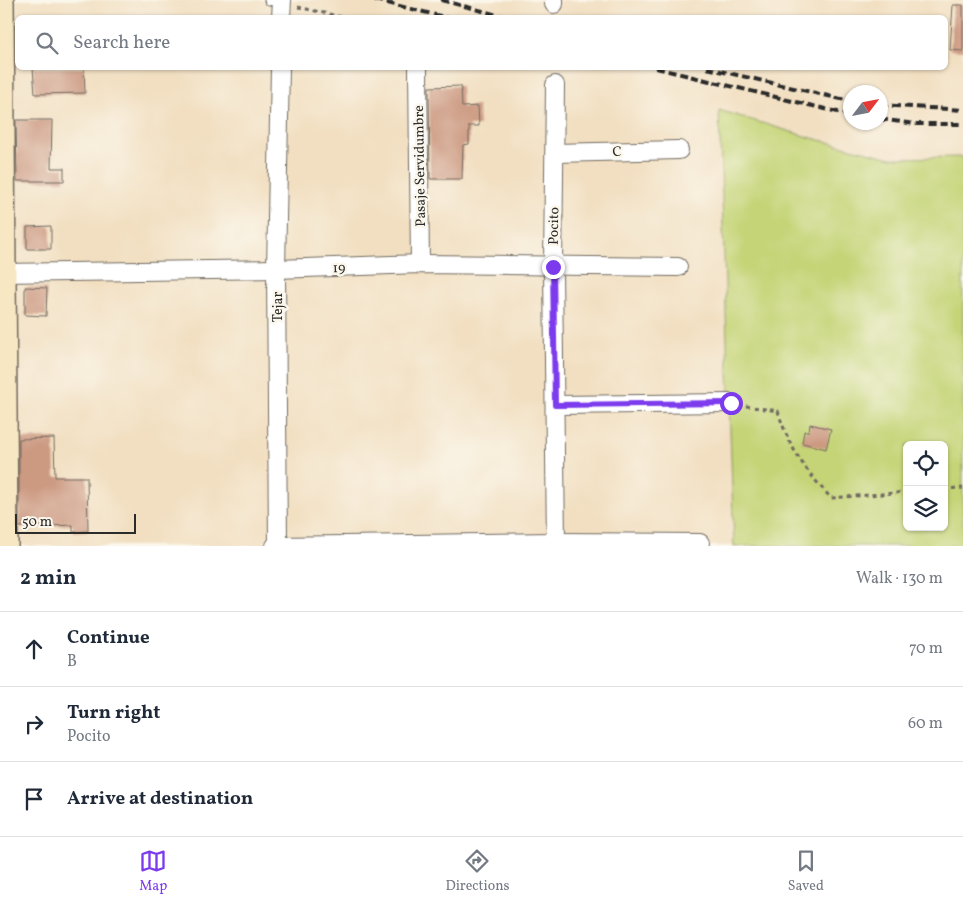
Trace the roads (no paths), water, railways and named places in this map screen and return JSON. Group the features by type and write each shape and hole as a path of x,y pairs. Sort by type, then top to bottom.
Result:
{"main road":[{"path":"1,0 5,546"}],"street":[{"name":"Tejar","path":"277,546 276,269 280,70"},
{"name":"Pasaje Servidumbre","path":"418,70 420,264"},
{"name":"Pocito","path":"555,85 553,267 556,544"},
{"name":"C","path":"555,153 679,150"},
{"name":"19","path":"2,273 276,269 420,264 678,267"},
{"path":"555,405 731,403"},
{"path":"277,546 700,543"}],"railway":[{"path":"375,0 436,15"},
{"path":"441,0 498,15"},
{"path":"664,70 843,113"},
{"path":"716,70 843,99"},
{"path":"888,105 963,110"},
{"path":"888,120 915,124 963,124"}]}
